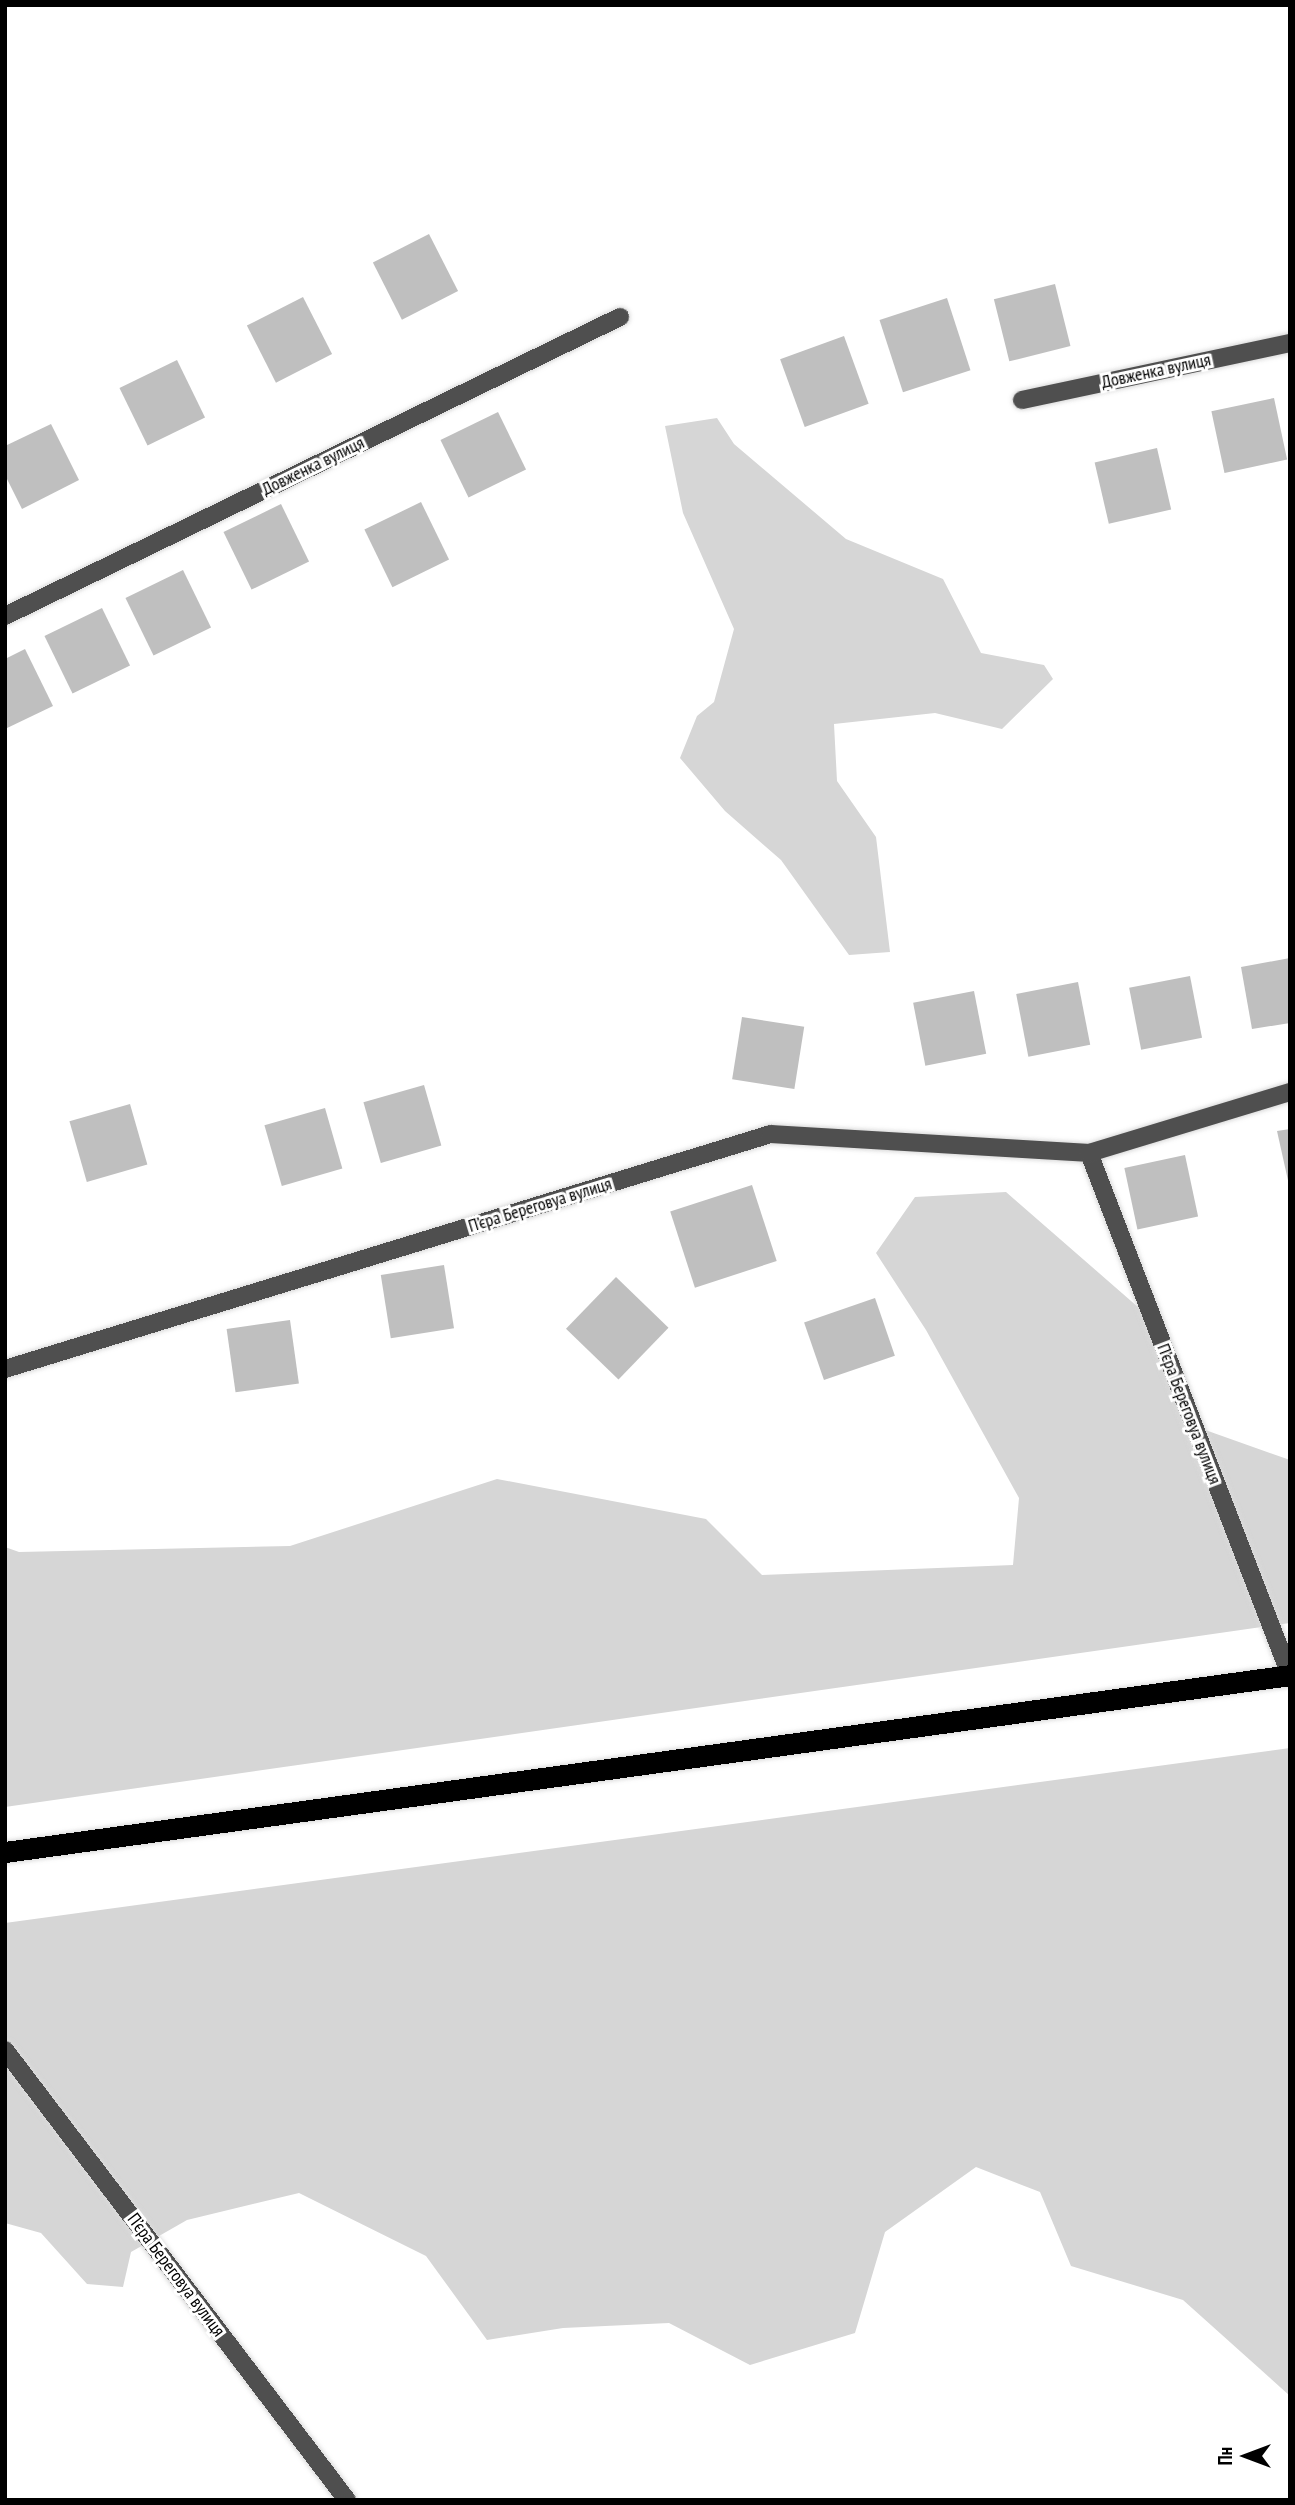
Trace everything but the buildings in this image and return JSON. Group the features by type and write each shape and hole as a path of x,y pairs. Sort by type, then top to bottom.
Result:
{"highway":[{"path":"5,1852 1290,1675"}],"street":[{"name":"Довженка вулиця","path":"5,616 620,317"},
{"name":"Довженка вулиця","path":"1022,400 1290,343"},
{"name":"П’єра Береговуа вулиця","path":"5,1369 771,1134 1089,1153 1290,1092"},
{"name":"П’єра Береговуа вулиця","path":"1089,1153 1290,1675"},
{"name":"П’єра Береговуа вулиця","path":"5,2050 347,2500"}],"shaded area":[{"path":"717,418 734,444 846,539 943,579 981,653 1044,665 1053,679 1002,729 935,713 834,724 837,781 876,837 890,952 849,955 781,860 725,811 680,758 697,716 714,702 734,629 683,513 665,426"},
{"path":"1006,1192 1154,1321 1194,1426 1290,1460 1290,1623 5,1807 5,1547 19,1552 290,1546 497,1479 706,1519 762,1575 1013,1565 1019,1498 926,1330 876,1253 915,1197"},
{"path":"1290,1748 1290,2396 1183,2300 1071,2266 1040,2192 976,2167 885,2232 855,2333 750,2365 669,2323 563,2328 487,2340 426,2256 299,2193 187,2220 131,2252 123,2287 87,2284 41,2233 5,2223 5,1923"}]}
